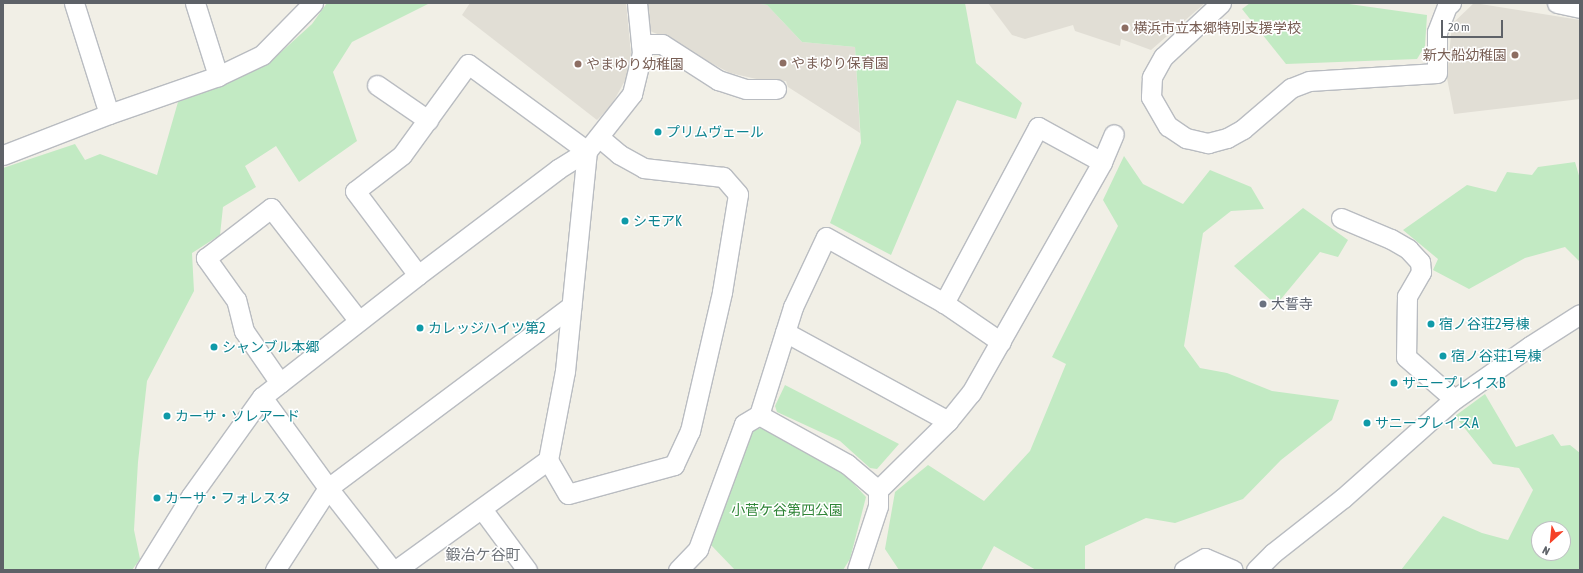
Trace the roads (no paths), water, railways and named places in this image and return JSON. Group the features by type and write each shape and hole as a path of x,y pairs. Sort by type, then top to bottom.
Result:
{"street":[{"path":"74,3 109,114"},
{"path":"195,3 218,76"},
{"path":"145,570 191,496 262,397 358,321 558,169 587,151 600,137 632,94 642,53 637,3"},
{"path":"1221,3 1163,57 1152,77 1151,97 1168,126 1186,138 1208,143 1227,138 1243,129 1291,88 1310,81 1437,73 1437,32 1447,6 1451,3"},
{"path":"1557,3 1580,8"},
{"path":"3,153 218,76 262,55 312,4"},
{"path":"641,44 662,44 718,80 746,89 776,88"},
{"path":"418,275 355,191 402,155 468,64 587,151"},
{"path":"383,95 428,120"},
{"path":"944,303 1038,128 1102,162"},
{"path":"857,570 878,506 878,490 948,421 971,393 1102,162 1114,134"},
{"path":"587,151 570,306 565,371 548,460 568,494 674,465 690,432 722,292 738,194 723,177 644,168 619,154 600,137"},
{"path":"280,383 244,331 236,300 206,258 271,208 358,321"},
{"path":"1341,218 1391,239 1408,249 1420,262 1421,272 1408,296 1406,357 1454,399"},
{"path":"678,570 698,549 744,424 759,416 793,307 826,237 944,303 1001,342"},
{"path":"275,570 328,488 570,306"},
{"path":"1256,570 1273,553 1343,498 1454,399 1530,346 1580,314"},
{"path":"785,332 948,421"},
{"path":"262,397 328,488 392,570"},
{"path":"759,416 847,464 878,490"},
{"path":"396,570 548,460"},
{"path":"482,509 527,570"},
{"path":"1184,570 1205,558 1233,570"}],"place":[{"name":"横浜市立本郷特別支援学校","path":"1125,28"},
{"name":"新大船幼稚園","path":"1515,55"},
{"name":"やまゆり保育園","path":"783,63"},
{"name":"やまゆり幼稚園","path":"578,64"},
{"name":"プリムヴェール","path":"658,132"},
{"name":"シモアK","path":"625,221"},
{"name":"大誓寺","path":"1263,304"},
{"name":"宿ノ谷荘2号棟","path":"1431,324"},
{"name":"カレッジハイツ第2","path":"420,328"},
{"name":"シャンブル本郷","path":"214,347"},
{"name":"宿ノ谷荘1号棟","path":"1443,356"},
{"name":"サニープレイスB","path":"1394,383"},
{"name":"カーサ・ソレアード","path":"167,416"},
{"name":"サニープレイスA","path":"1367,423"},
{"name":"カーサ・フォレスタ","path":"157,498"}],"district":[{"name":"鍛冶ケ谷町","path":"483,555"}],"park label":[{"name":"小菅ケ谷第四公園","path":"787,510"}]}
